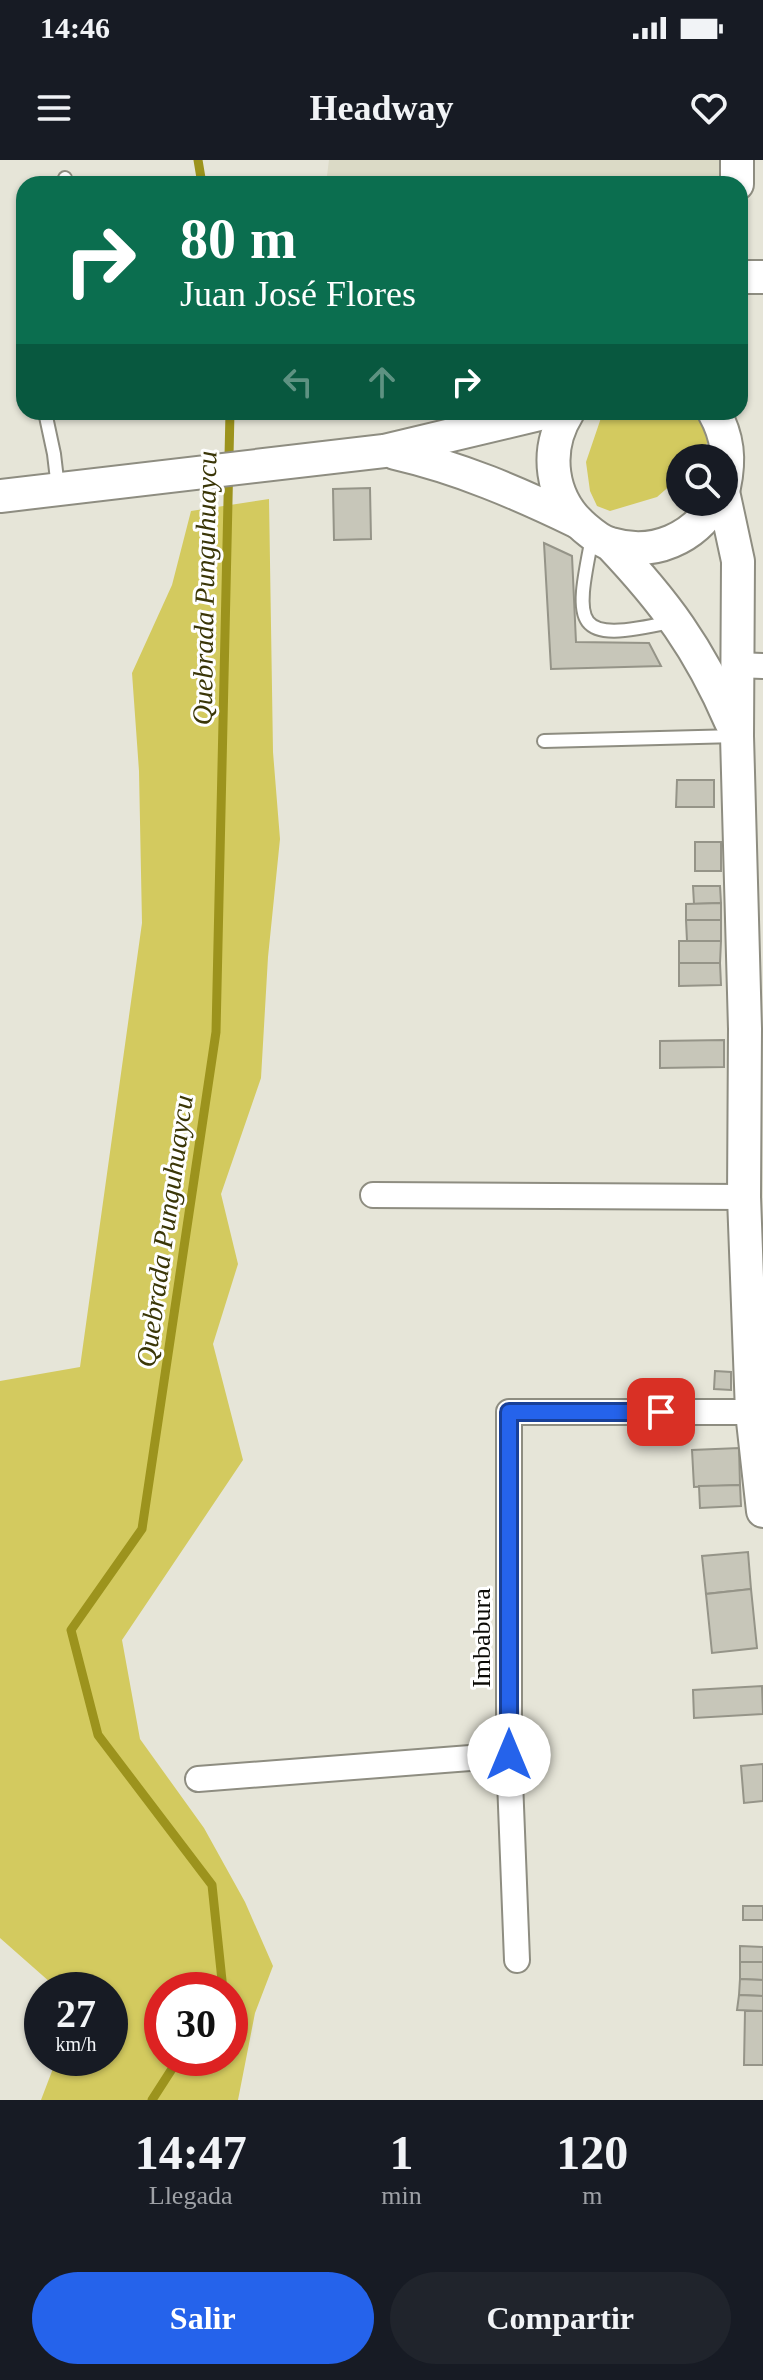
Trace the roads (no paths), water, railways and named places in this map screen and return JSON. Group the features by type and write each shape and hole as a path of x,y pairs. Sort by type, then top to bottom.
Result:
{"main road":[{"path":"0,496 384,451 514,420"},
{"path":"563,420 554,444 553,466 556,487 565,507 650,587 676,621 714,683 737,736"},
{"path":"723,421 726,444"},
{"path":"384,451 437,463 485,480 594,534 645,548 678,540 707,516"},
{"path":"728,516 738,561 750,665 737,736 754,1029 744,1197 762,1494"}],"street":[{"path":"373,1195 744,1197"},
{"name":"Imbabura","path":"517,1960 509,1755 509,1412 757,1412"},
{"path":"198,1779 509,1755"}],"lane":[{"path":"47,420 58,489"},
{"path":"594,534 582,587 583,613 587,624 595,629 622,632 676,621"},
{"path":"544,741 737,736"}],"waterway":[{"name":"Quebrada Punguhuaycu","path":"198,160 201,176"},
{"name":"Quebrada Punguhuaycu","path":"221,1972 212,1885 98,1735 71,1630 142,1529 216,1032 230,420"},
{"name":"Quebrada Punguhuaycu","path":"152,2100 167,2076"}]}
